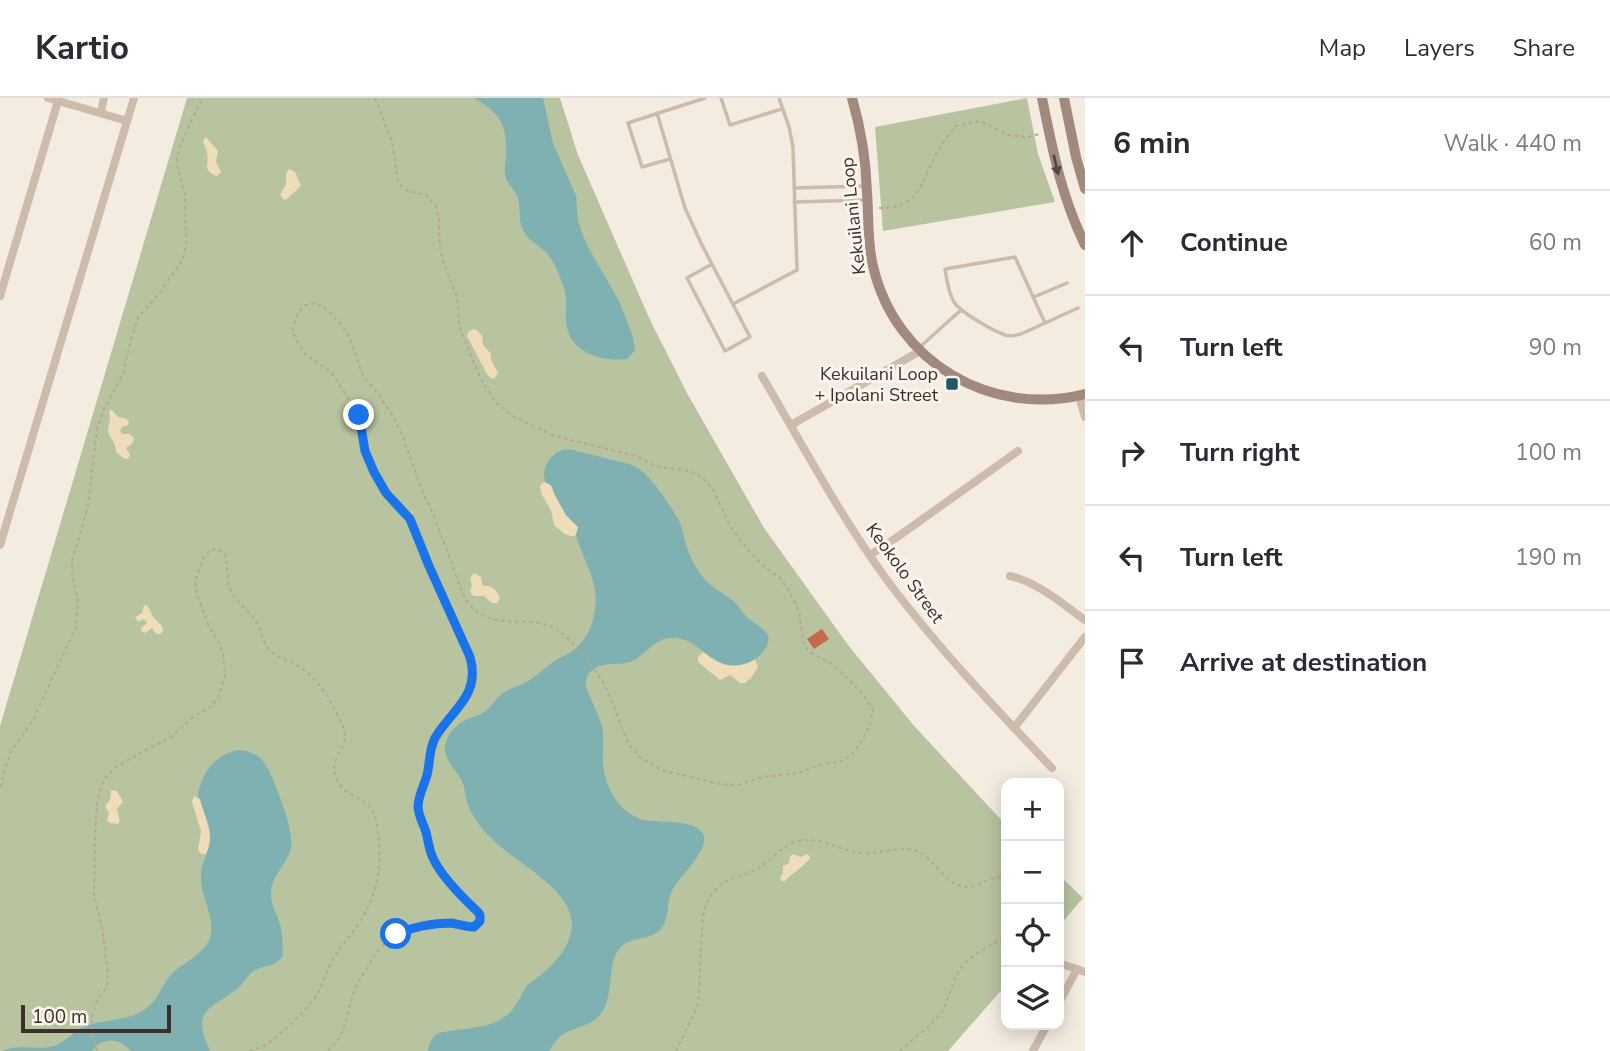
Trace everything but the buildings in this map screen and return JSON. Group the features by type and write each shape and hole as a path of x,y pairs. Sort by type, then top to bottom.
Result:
{"street":[{"path":"48,98 127,121"},
{"path":"101,112 104,98"},
{"path":"0,545 134,98"},
{"name":"Kekuilani Loop","path":"852,98 863,146 870,251 881,294 895,320 919,350 947,373 988,392 1032,400 1082,395"},
{"path":"1042,98 1064,196 1085,245"},
{"path":"1064,98 1085,189"},
{"path":"0,296 58,101"},
{"path":"791,425 919,350"},
{"name":"Keokolo Street","path":"762,376 870,555 904,603 1052,768"},
{"path":"1082,395 1085,417"},
{"path":"870,555 1018,451"},
{"path":"1010,576 1040,587 1085,620"},
{"path":"1014,728 1085,637"},
{"path":"1064,964 1081,970 1064,996"},
{"path":"1033,1051 1044,1030"}],"lane":[{"path":"670,159 642,167 628,123 705,98"},
{"path":"721,98 730,125 783,108"},
{"path":"733,304 797,270 793,148 779,98"},
{"path":"657,113 685,208 750,337 725,351 687,278 712,264"},
{"path":"794,188 867,186"},
{"path":"794,202 868,204"},
{"path":"1045,323 1015,257 945,269 951,296 961,310 1009,335 1017,335 1045,323 1078,308"},
{"path":"1034,298 1067,282"},
{"path":"919,350 961,310"}],"path":[{"path":"0,787 10,753 33,720 76,627 78,602 72,561 88,506 97,429 104,409 123,374 138,318 183,260 186,243 185,193 177,166 177,156 202,98"},
{"path":"328,1051 344,1031 356,987 378,950 388,939 404,930 417,927 454,923 470,927 477,926 480,921 478,912 434,861 418,804 433,743 465,700 473,675 470,657 410,519 386,493 374,472 365,451 359,415 331,372 306,355 295,338 295,320 305,305 319,305 341,323 350,338 362,376 394,418 469,605 488,619 548,626 560,632 596,672 629,745 641,758 662,770 719,784 737,785 843,761 858,748 872,715 872,706 856,687 835,666 806,648 799,612 786,584 747,549 729,524 713,489 704,479 691,471 663,469 635,456 555,436 513,416 495,402 481,379 462,334 457,297 440,249 436,207 426,195 408,191 398,182 392,141 375,98"},
{"path":"868,204 895,208 911,200 924,181 937,151 956,126 980,121 1009,135 1028,137 1049,131"},
{"path":"96,1050 91,1022 96,1003 107,986 108,974 103,927 94,895 95,836 100,790 106,777 116,767 170,738 218,698 225,676 223,653 208,624 196,592 195,581 204,557 210,550 218,549 228,561 230,590 256,621 267,648 307,672 322,688 335,709 345,738 334,764 337,779 346,792 373,810 380,845 380,872 373,896 361,920 331,964 317,993 307,1007 270,1041 250,1051"},
{"path":"677,1051 698,1005 702,926 710,896 719,886 758,869 796,841 815,840 864,853 912,850 920,853 964,887 1001,878"},
{"path":"900,1051 941,1013 962,967 1001,939"}],"green space":[{"path":"187,98 560,98 578,155 650,320 688,395 764,528 848,645 915,727 1001,820 1001,991 948,1051 0,1051 0,726"},
{"path":"1027,98 1038,154 1055,202 883,231 875,127"},
{"path":"1064,880 1083,898 1064,920"}],"sand":[{"path":"206,137 218,151 216,162 221,172 217,176 208,169 208,157 203,141"},
{"path":"289,169 295,172 301,186 284,200 280,195"},
{"path":"475,329 482,335 483,345 491,354 498,373 494,379 488,376 467,336 469,331"},
{"path":"111,409 118,417 129,421 120,431 134,438 132,444 126,448 130,455 128,459 116,452 108,433"},
{"path":"545,482 551,485 566,515 578,527 576,535 567,535 554,525 551,510 540,487"},
{"path":"474,573 481,577 483,586 491,587 497,593 500,598 497,603 492,603 484,596 471,594 470,578"},
{"path":"144,605 148,606 153,617 162,626 163,631 160,634 156,634 152,628 142,632 141,628 147,622 143,619 138,622 135,617 142,613"},
{"path":"703,652 728,664 740,664 755,659 758,667 745,683 740,683 730,675 720,680 698,662 698,657"},
{"path":"111,790 117,791 123,802 117,809 120,821 118,824 107,820 109,813 105,806 110,800"},
{"path":"194,796 200,799 208,826 210,840 206,854 201,854 198,850 201,831 192,802"},
{"path":"794,854 800,857 808,854 810,858 782,881 780,878 783,866 789,863 790,856"}],"water":[{"path":"474,98 543,98 553,143 576,196 582,233 619,301 632,334 635,350 627,359 597,357 580,348 568,333 565,294 558,272 546,252 528,237 521,226 518,198 505,175 506,144 503,127 496,114"},
{"path":"569,449 629,464 647,476 680,523 690,554 699,571 709,584 734,602 765,631 769,640 754,660 733,666 716,661 686,640 669,638 656,643 630,662 603,665 590,672 586,687 602,726 604,772 615,798 635,817 696,827 704,837 704,844 673,889 666,920 661,929 628,942 619,949 613,964 605,1008 596,1019 562,1035 549,1051 428,1051 431,1040 439,1033 488,1025 505,1016 528,985 551,966 567,944 572,924 568,907 556,892 541,877 505,851 474,817 462,781 445,751 447,739 456,726 482,713 503,693 527,682 571,652 584,640 592,624 595,590 576,535 578,527 566,515 544,476 549,460 558,452"},
{"path":"239,750 255,754 263,761 277,790 290,829 291,848 274,880 271,892 281,928 283,955 274,964 255,970 238,988 205,1013 202,1028 210,1051 131,1051 122,1043 111,1040 101,1043 92,1051 2,1051 54,1046 81,1028 139,1013 151,1004 176,970 205,947 210,938 211,922 201,876 210,830 198,797 199,789 210,766 230,752"}],"place":[{"name":"Kekuilani Loop + Ipolani Street","path":"952,384"}],"route":[{"path":"359,415 365,451 374,472 386,493 410,519 473,667 469,693 433,743 418,804 434,861 478,912 480,921 474,927 454,923 435,924 396,934"}]}
